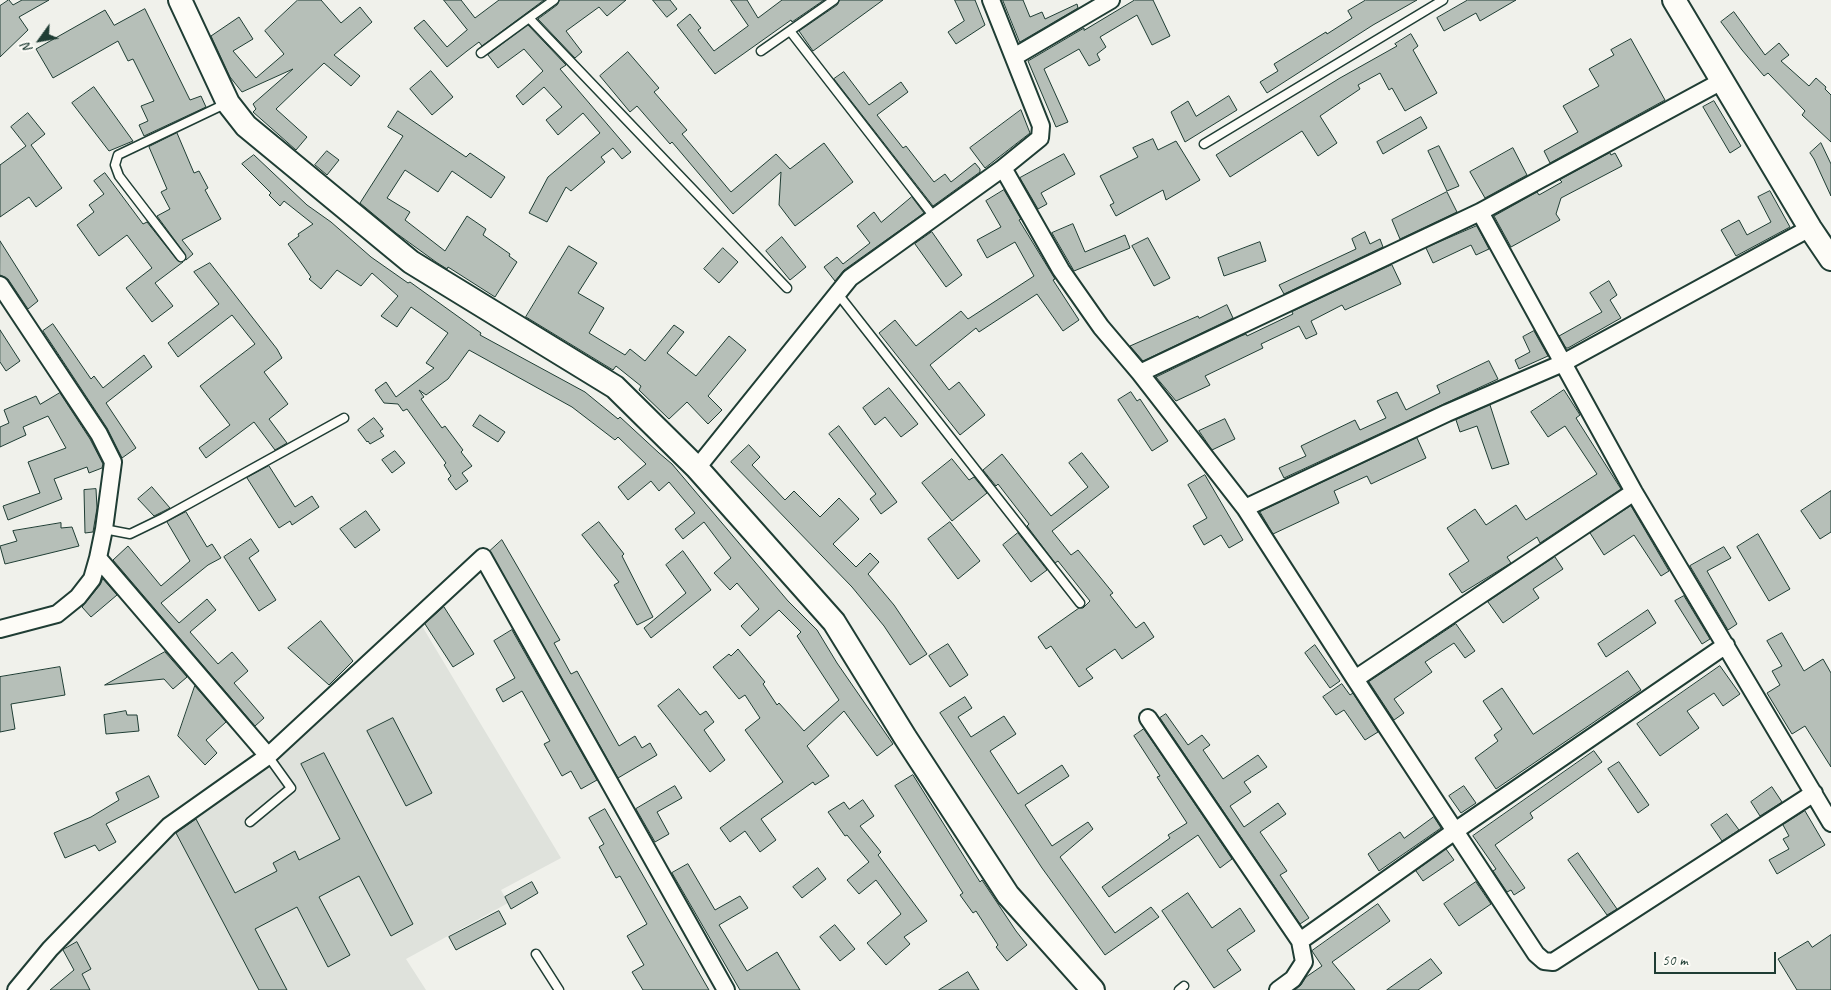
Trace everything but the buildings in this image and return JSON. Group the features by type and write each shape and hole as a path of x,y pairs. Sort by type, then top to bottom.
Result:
{"street":[{"path":"180,0 228,103 246,126 411,262 615,387 697,468 834,622 905,737 1008,895 1093,990"},
{"path":"697,468 850,278 1003,168 1040,138 1042,126 991,0"},
{"path":"1014,57 1110,0"},
{"path":"1676,1 1810,228 1831,259"},
{"path":"1140,373 1480,212 1722,81"},
{"path":"1003,168 1060,270 1101,327 1140,373 1246,508 1455,831 1536,954 1544,961 1553,962 1814,793"},
{"path":"1480,212 1634,492 1831,823"},
{"path":"1246,508 1448,413 1563,363 1810,228"},
{"path":"0,285 99,434 113,462 104,529 92,579 78,597 57,614 0,629"},
{"path":"1355,678 1634,492"},
{"path":"20,989 50,949 169,826 268,756 483,557 726,990"},
{"path":"98,558 268,756"},
{"path":"1300,941 1455,831 1726,645"},
{"path":"1148,718 1300,941 1304,962 1293,979 1278,990"}],"lane":[{"path":"481,53 554,0"},
{"path":"761,51 834,0"},
{"path":"1204,144 1443,0"},
{"path":"529,18 787,288"},
{"path":"790,31 935,218"},
{"path":"181,257 119,176 115,165 118,155 228,103"},
{"path":"838,294 1080,603"},
{"path":"104,529 130,534 344,418"},
{"path":"250,822 291,788 268,756"},
{"path":"536,954 559,990"}],"shaded area":[{"path":"419,621 561,858 501,890 508,903 406,959 426,990 91,990 65,941 171,828"}]}
